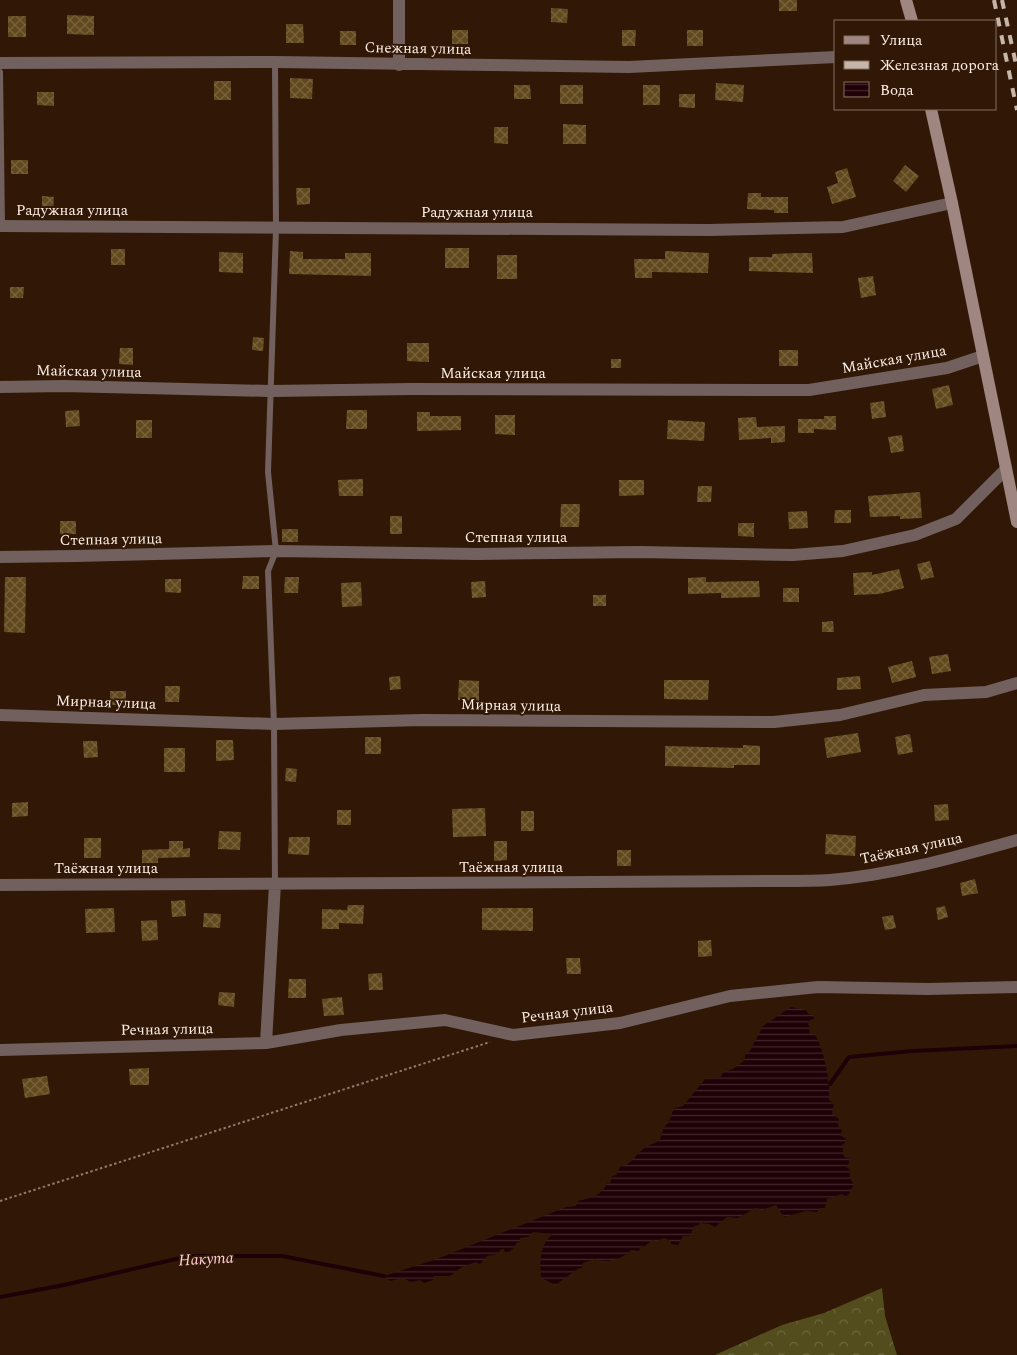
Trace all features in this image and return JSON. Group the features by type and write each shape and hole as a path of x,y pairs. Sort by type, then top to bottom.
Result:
{"street":[{"path":"399,0 399,65"},
{"path":"906,0 912,20"},
{"name":"Снежная улица","path":"0,63 275,62 629,67 834,57"},
{"path":"932,110 1017,522"},
{"name":"Радужная улица","path":"1,226 709,230 843,227 952,203"},
{"name":"Майская улица","path":"0,387 64,386 270,390 809,390 947,368 983,356"},
{"name":"Степная улица","path":"0,557 276,551 477,554 641,552 793,555 843,551 915,535 956,519 1006,469"},
{"name":"Мирная улица","path":"0,715 274,724 422,720 774,722 840,715 924,695 986,692 1017,683"},
{"name":"Таёжная улица","path":"0,885 781,882 831,880 951,858 1017,840"},
{"path":"266,1043 275,884"},
{"name":"Речная улица","path":"0,1050 266,1043 340,1030 445,1020 513,1035 620,1022 730,996 818,987 1017,988"}],"lane":[{"path":"275,62 276,228 268,472 276,551 268,571 274,724 275,884"},
{"path":"0,72 1,226"}],"path":[{"path":"0,1201 494,1041"}],"green space":[{"path":"882,1288 885,1316 897,1355 715,1355 782,1325 824,1313"}],"water":[{"path":"791,1007 806,1010 808,1014 813,1015 814,1019 810,1020 808,1024 810,1027 809,1031 810,1034 815,1034 822,1050 828,1075 829,1100 834,1103 832,1114 839,1119 838,1125 842,1131 840,1135 846,1139 842,1145 844,1157 849,1158 849,1163 846,1166 850,1170 850,1179 854,1184 846,1197 842,1194 827,1199 825,1208 819,1208 817,1212 806,1211 784,1217 776,1205 762,1210 755,1208 738,1218 727,1217 715,1227 700,1223 694,1226 690,1236 683,1236 678,1245 671,1244 671,1241 664,1238 656,1241 652,1240 645,1246 641,1246 639,1251 631,1250 614,1260 595,1259 583,1263 582,1268 577,1269 556,1285 541,1278 543,1248 548,1238 553,1234 533,1232 528,1237 520,1238 520,1242 516,1243 515,1247 509,1252 505,1252 504,1249 500,1250 498,1254 487,1256 480,1264 476,1262 462,1267 450,1276 434,1276 433,1280 424,1283 420,1280 411,1282 403,1278 390,1281 384,1276 437,1259 566,1207 576,1206 578,1201 599,1194 607,1183 610,1184 612,1176 616,1175 620,1167 630,1162 642,1150 661,1138 663,1128 669,1122 674,1108 683,1106 705,1079 721,1077 723,1072 733,1069 745,1060 745,1055 750,1051 763,1026"}],"building":[{"path":"779,0 797,0 797,11 779,11"},
{"path":"551,8 568,9 567,23 551,22"},
{"path":"67,15 94,16 94,35 67,34"},
{"path":"8,16 26,16 26,37 8,37"},
{"path":"286,24 303,24 304,43 286,43"},
{"path":"452,30 468,30 468,44 452,44"},
{"path":"622,30 636,30 635,46 622,46"},
{"path":"687,30 703,30 703,46 687,46"},
{"path":"340,31 356,31 356,45 340,45"},
{"path":"290,78 313,79 312,99 290,98"},
{"path":"214,81 231,81 231,100 214,100"},
{"path":"716,83 744,85 743,102 715,100"},
{"path":"514,85 530,85 531,99 514,99"},
{"path":"560,85 583,85 583,104 560,104"},
{"path":"643,85 660,85 660,105 643,105"},
{"path":"37,92 54,92 54,106 37,105"},
{"path":"679,94 695,94 695,108 679,107"},
{"path":"563,124 586,125 586,144 563,144"},
{"path":"494,127 508,127 508,144 494,143"},
{"path":"11,160 28,160 28,174 11,174"},
{"path":"905,165 919,176 906,192 893,181"},
{"path":"847,168 856,197 832,204 827,187 838,183 835,172"},
{"path":"296,188 310,188 310,204 297,205"},
{"path":"748,193 761,193 761,197 788,197 788,213 774,213 774,210 747,209"},
{"path":"42,196 54,197 53,211 42,210"},
{"path":"445,248 469,248 469,268 445,268"},
{"path":"111,249 125,249 125,265 111,265"},
{"path":"290,251 303,252 303,259 345,259 345,253 371,253 371,276 289,274"},
{"path":"665,251 709,253 708,273 652,272 652,278 635,278 634,259 665,259"},
{"path":"219,252 243,253 243,273 219,272"},
{"path":"812,253 813,273 749,271 749,257 772,257 772,254"},
{"path":"497,255 517,255 517,279 497,279"},
{"path":"873,276 876,295 861,298 858,278"},
{"path":"10,287 24,287 23,298 10,298"},
{"path":"253,337 264,338 263,351 252,350"},
{"path":"407,343 429,343 429,362 407,361"},
{"path":"120,348 133,348 133,365 119,364"},
{"path":"779,350 798,350 798,366 779,366"},
{"path":"611,359 621,359 621,368 611,368"},
{"path":"949,385 953,405 936,409 932,389"},
{"path":"884,401 886,417 872,419 870,403"},
{"path":"79,410 80,426 66,427 65,411"},
{"path":"347,410 367,410 367,429 346,429"},
{"path":"417,412 430,412 430,416 461,416 461,430 417,431"},
{"path":"495,415 515,415 515,435 495,434"},
{"path":"824,416 836,416 836,430 814,429 814,433 798,433 798,419 824,419"},
{"path":"756,417 757,427 785,426 785,442 771,443 771,438 739,440 738,418"},
{"path":"136,420 152,420 152,438 136,438"},
{"path":"668,420 705,422 704,441 667,439"},
{"path":"902,435 904,451 891,453 888,437"},
{"path":"363,479 363,496 339,496 338,480"},
{"path":"619,480 644,480 644,495 619,496"},
{"path":"698,486 712,486 711,502 697,502"},
{"path":"920,492 922,518 900,519 900,516 870,517 868,496"},
{"path":"561,504 580,504 579,527 560,527"},
{"path":"835,510 851,510 851,523 834,523"},
{"path":"807,511 808,528 789,529 788,512"},
{"path":"390,516 402,516 402,534 390,534"},
{"path":"60,521 76,521 76,534 60,534"},
{"path":"738,523 754,523 754,537 738,536"},
{"path":"282,529 298,529 298,542 282,542"},
{"path":"930,561 934,577 921,580 917,564"},
{"path":"899,569 904,588 879,594 854,595 853,573 872,572 872,575"},
{"path":"243,576 259,576 259,589 242,589"},
{"path":"5,577 26,577 25,633 4,632"},
{"path":"285,577 299,577 298,593 284,593"},
{"path":"706,577 706,582 759,581 760,597 721,598 721,593 688,594 688,578"},
{"path":"165,579 181,579 181,593 165,592"},
{"path":"485,581 486,597 472,598 471,582"},
{"path":"361,582 362,606 342,607 341,583"},
{"path":"783,588 799,588 799,602 783,602"},
{"path":"593,595 606,595 606,606 593,606"},
{"path":"833,621 834,632 822,632 822,622"},
{"path":"948,654 951,671 932,674 929,657"},
{"path":"912,661 916,677 892,683 888,667"},
{"path":"400,676 401,689 390,690 389,677"},
{"path":"860,676 861,689 837,690 837,678"},
{"path":"459,680 479,681 479,701 458,700"},
{"path":"664,680 709,680 708,700 664,699"},
{"path":"165,686 180,686 179,702 165,702"},
{"path":"110,691 126,691 126,705 110,705"},
{"path":"858,733 861,752 827,758 824,738"},
{"path":"910,734 913,752 898,755 895,737"},
{"path":"365,737 381,737 381,754 365,754"},
{"path":"216,740 233,740 234,760 216,761"},
{"path":"83,741 97,741 98,757 84,758"},
{"path":"743,745 760,746 760,765 734,765 734,768 665,766 665,746 743,748"},
{"path":"164,748 185,748 185,772 164,772"},
{"path":"286,768 297,769 296,782 285,781"},
{"path":"28,802 28,816 12,817 12,803"},
{"path":"948,804 949,820 935,821 934,805"},
{"path":"485,808 486,836 453,837 452,809"},
{"path":"337,810 351,810 351,825 337,825"},
{"path":"521,811 534,811 534,831 521,831"},
{"path":"219,831 241,832 240,850 218,849"},
{"path":"826,834 856,836 855,856 825,854"},
{"path":"289,837 310,837 309,855 288,854"},
{"path":"84,838 101,838 101,858 84,858"},
{"path":"169,841 183,841 183,849 190,848 190,857 158,858 158,863 142,863 142,850 169,849"},
{"path":"494,841 507,841 507,860 494,861"},
{"path":"617,850 631,850 631,866 617,866"},
{"path":"975,879 978,893 962,896 960,883"},
{"path":"185,900 186,916 172,917 171,901"},
{"path":"348,905 364,905 363,924 339,923 339,929 322,929 322,909 347,910"},
{"path":"945,906 948,917 938,920 936,908"},
{"path":"114,908 115,932 86,933 85,909"},
{"path":"482,908 533,908 533,931 482,930"},
{"path":"204,913 221,914 220,928 203,927"},
{"path":"893,915 896,928 885,930 882,917"},
{"path":"157,920 158,940 142,941 141,921"},
{"path":"711,940 712,956 698,957 698,941"},
{"path":"566,958 580,958 581,974 567,974"},
{"path":"382,973 383,990 369,990 368,974"},
{"path":"289,979 306,979 306,998 288,998"},
{"path":"219,992 235,993 234,1007 218,1005"},
{"path":"342,997 344,1015 324,1016 322,999"},
{"path":"149,1068 149,1085 130,1085 129,1069"},
{"path":"47,1076 50,1094 25,1098 22,1079"}],"waterway":[{"path":"830,1084 849,1057 912,1051 1017,1046"},
{"name":"Накута","path":"0,1297 64,1285 189,1256 282,1256 384,1276"}],"railway":[{"path":"994,0 1017,110"},
{"path":"1002,0 1017,69"}]}
